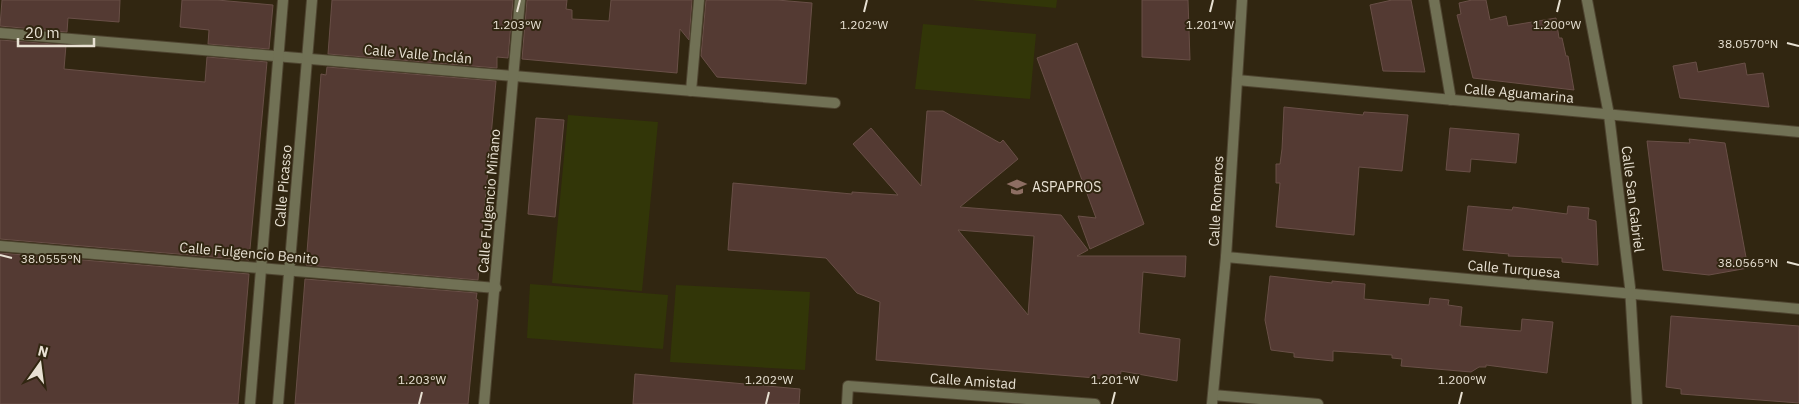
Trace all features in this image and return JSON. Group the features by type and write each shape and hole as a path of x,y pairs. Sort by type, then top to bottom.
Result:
{"street":[{"name":"Calle Picasso","path":"250,404 283,0"},
{"name":"Calle Picasso","path":"278,404 312,0"},
{"name":"Calle Fulgencio Miñano","path":"484,404 496,288 520,0"},
{"path":"691,91 699,0"},
{"name":"Calle Romeros","path":"1213,399 1226,257 1242,0"},
{"path":"1434,0 1451,100"},
{"name":"Calle San Gabriel","path":"1587,0 1609,114 1631,294 1637,404"},
{"name":"Calle Valle Inclán","path":"0,33 834,103"},
{"name":"Calle Aguamarina","path":"1237,80 1799,132"},
{"name":"Calle Fulgencio Benito","path":"0,246 496,288"},
{"name":"Calle Turquesa","path":"1226,257 1799,309"},
{"name":"Calle Amistad","path":"847,404 848,386 1095,404"},
{"path":"1213,399 1318,404"}],"green space":[{"path":"972,0 1057,0 1056,8"},
{"path":"923,24 1036,34 1030,99 915,89"},
{"path":"568,115 658,122 642,291 552,283"},
{"path":"530,284 668,295 663,349 527,338"},
{"path":"676,285 810,292 805,370 670,362"}],"building":[{"path":"2,0 120,0 119,22 68,18 67,32 0,26"},
{"path":"182,0 217,0 273,5 269,49 208,44 209,30 180,27"},
{"path":"332,0 513,0 508,58 497,57 497,68 328,54"},
{"path":"527,0 567,0 566,9 572,10 572,19 609,21 611,0 692,0 689,40 680,29 677,73 522,59"},
{"path":"706,0 777,0 812,3 806,84 717,77 701,56"},
{"path":"1142,0 1188,0 1190,60 1142,57"},
{"path":"1392,0 1411,0 1425,72 1383,71 1370,5"},
{"path":"1472,0 1486,0 1490,20 1506,16 1508,26 1556,18 1559,38 1562,38 1566,56 1568,56 1574,90 1473,78 1457,15 1461,14 1459,3"},
{"path":"0,40 66,45 64,69 205,82 207,57 267,62 249,260 0,239"},
{"path":"1077,43 1144,224 1090,249 1078,216 1096,218 1037,58"},
{"path":"1696,62 1698,72 1745,63 1747,75 1763,73 1769,107 1680,98 1673,66"},
{"path":"327,67 496,81 478,280 306,265 321,74 326,75"},
{"path":"1284,107 1363,115 1364,112 1408,115 1402,171 1359,167 1354,235 1276,227 1280,183 1276,183 1276,164 1280,164"},
{"path":"927,111 943,111 1000,143 1003,140 1018,159 960,207 1061,215 1088,250 1077,256 1186,256 1185,277 1143,272 1139,333 1180,339 1177,381 1121,371 1120,380 876,360 880,302 857,293 826,258 728,250 733,183 852,194 852,192 898,195 853,144 871,128 921,186","holes":["958,230 1034,236 1028,315"]},
{"path":"536,118 564,120 555,217 528,214"},
{"path":"1450,128 1519,134 1516,163 1471,159 1470,172 1446,170"},
{"path":"1689,139 1725,143 1748,268 1709,275 1663,270 1647,141 1690,143"},
{"path":"1468,206 1512,210 1513,207 1567,214 1568,206 1589,208 1588,219 1596,221 1598,265 1562,262 1562,258 1508,256 1509,254 1463,250"},
{"path":"0,253 249,274 238,404 0,404"},
{"path":"1270,276 1332,283 1332,281 1365,284 1364,299 1429,305 1430,298 1449,300 1448,305 1462,307 1460,326 1521,331 1522,319 1553,322 1547,373 1486,365 1486,367 1479,367 1471,372 1401,366 1402,359 1392,358 1392,355 1333,351 1333,361 1294,357 1294,353 1271,350 1265,320"},
{"path":"305,279 477,293 476,299 478,300 468,404 295,404"},
{"path":"1671,316 1799,326 1799,403 1681,394 1681,389 1666,387"},
{"path":"635,374 800,389 799,404 633,404"}],"place":[{"name":"ASPAPROS","path":"1017,187"}]}
